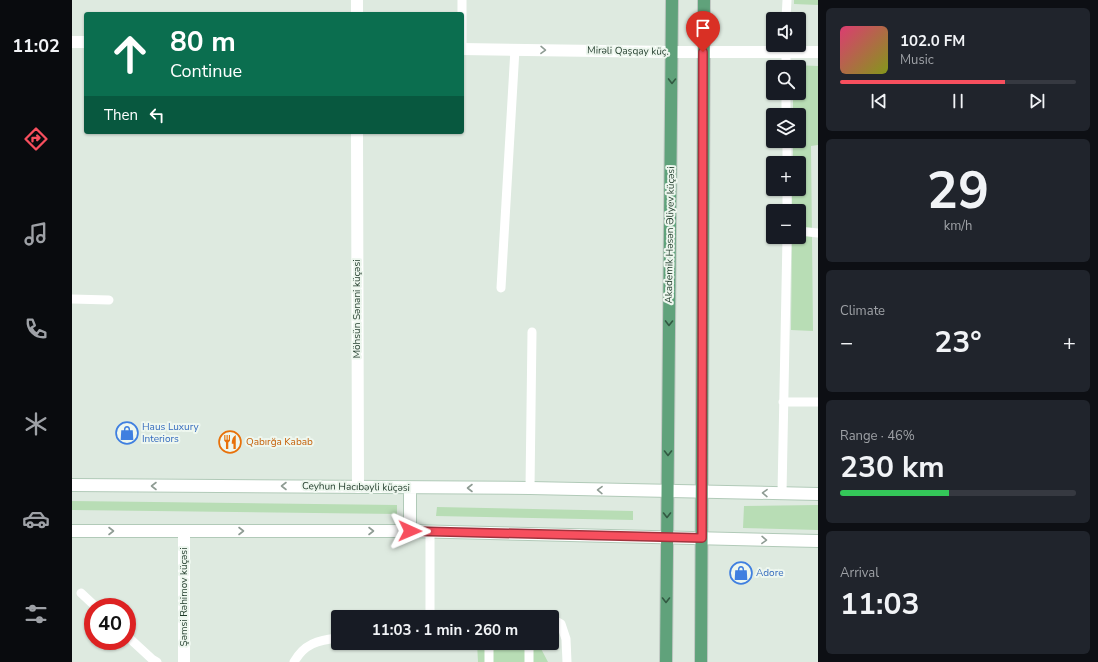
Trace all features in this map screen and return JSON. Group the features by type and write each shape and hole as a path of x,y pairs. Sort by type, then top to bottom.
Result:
{"main road":[{"name":"Akademik Həsən Əliyev küçəsi","path":"666,662 672,0"},
{"path":"701,662 704,0"}],"street":[{"path":"357,0 357,12"},
{"path":"72,42 84,42"},
{"name":"Mirəli Qaşqay küç.","path":"464,49 703,52 766,49"},
{"name":"Mirəli Qaşqay küç.","path":"806,50 818,52"},
{"name":"Möhsün Sənani küçəsi","path":"357,134 358,487"},
{"name":"Ceyhun Hacıbəyli küçəsi","path":"72,485 530,488 702,493 782,493"},
{"path":"410,488 410,531"},
{"path":"782,493 818,494"},
{"name":"Şəmsi Rəhimov küçəsi","path":"184,531 184,662"},
{"path":"72,532 430,531 818,541"}],"lane":[{"path":"462,0 462,12"},
{"path":"786,12 787,0"},
{"path":"501,288 515,49"},
{"path":"806,232 818,233"},
{"path":"782,493 787,244"},
{"path":"72,299 109,300"},
{"path":"530,488 532,332"},
{"path":"783,402 818,402"},
{"path":"430,531 430,610"},
{"path":"81,593 86,598"},
{"path":"559,623 561,624 566,639 567,662"},
{"path":"294,662 299,652 320,640 331,639"},
{"path":"136,644 157,662"},
{"path":"489,650 489,662"},
{"path":"529,650 529,662"}],"green space":[{"path":"794,0 818,0 818,5 794,4"},
{"path":"806,66 818,66 818,145 811,146 813,331 791,330 792,244 806,244 806,204 792,204 792,196 806,196 806,156 793,156 793,148 806,148 806,108 793,108 793,100 806,100"},
{"path":"72,501 397,505 397,514 72,510"},
{"path":"818,505 818,530 743,528 744,506"},
{"path":"437,507 633,511 633,520 436,516"},
{"path":"477,650 542,650 548,662 478,662"}],"place":[{"name":"Haus Luxury Interiors","path":"127,433"},
{"name":"Qabırğa Kabab","path":"230,442"},
{"name":"Adore","path":"741,573"}],"route":[{"path":"410,531 702,538 703,52"}]}
